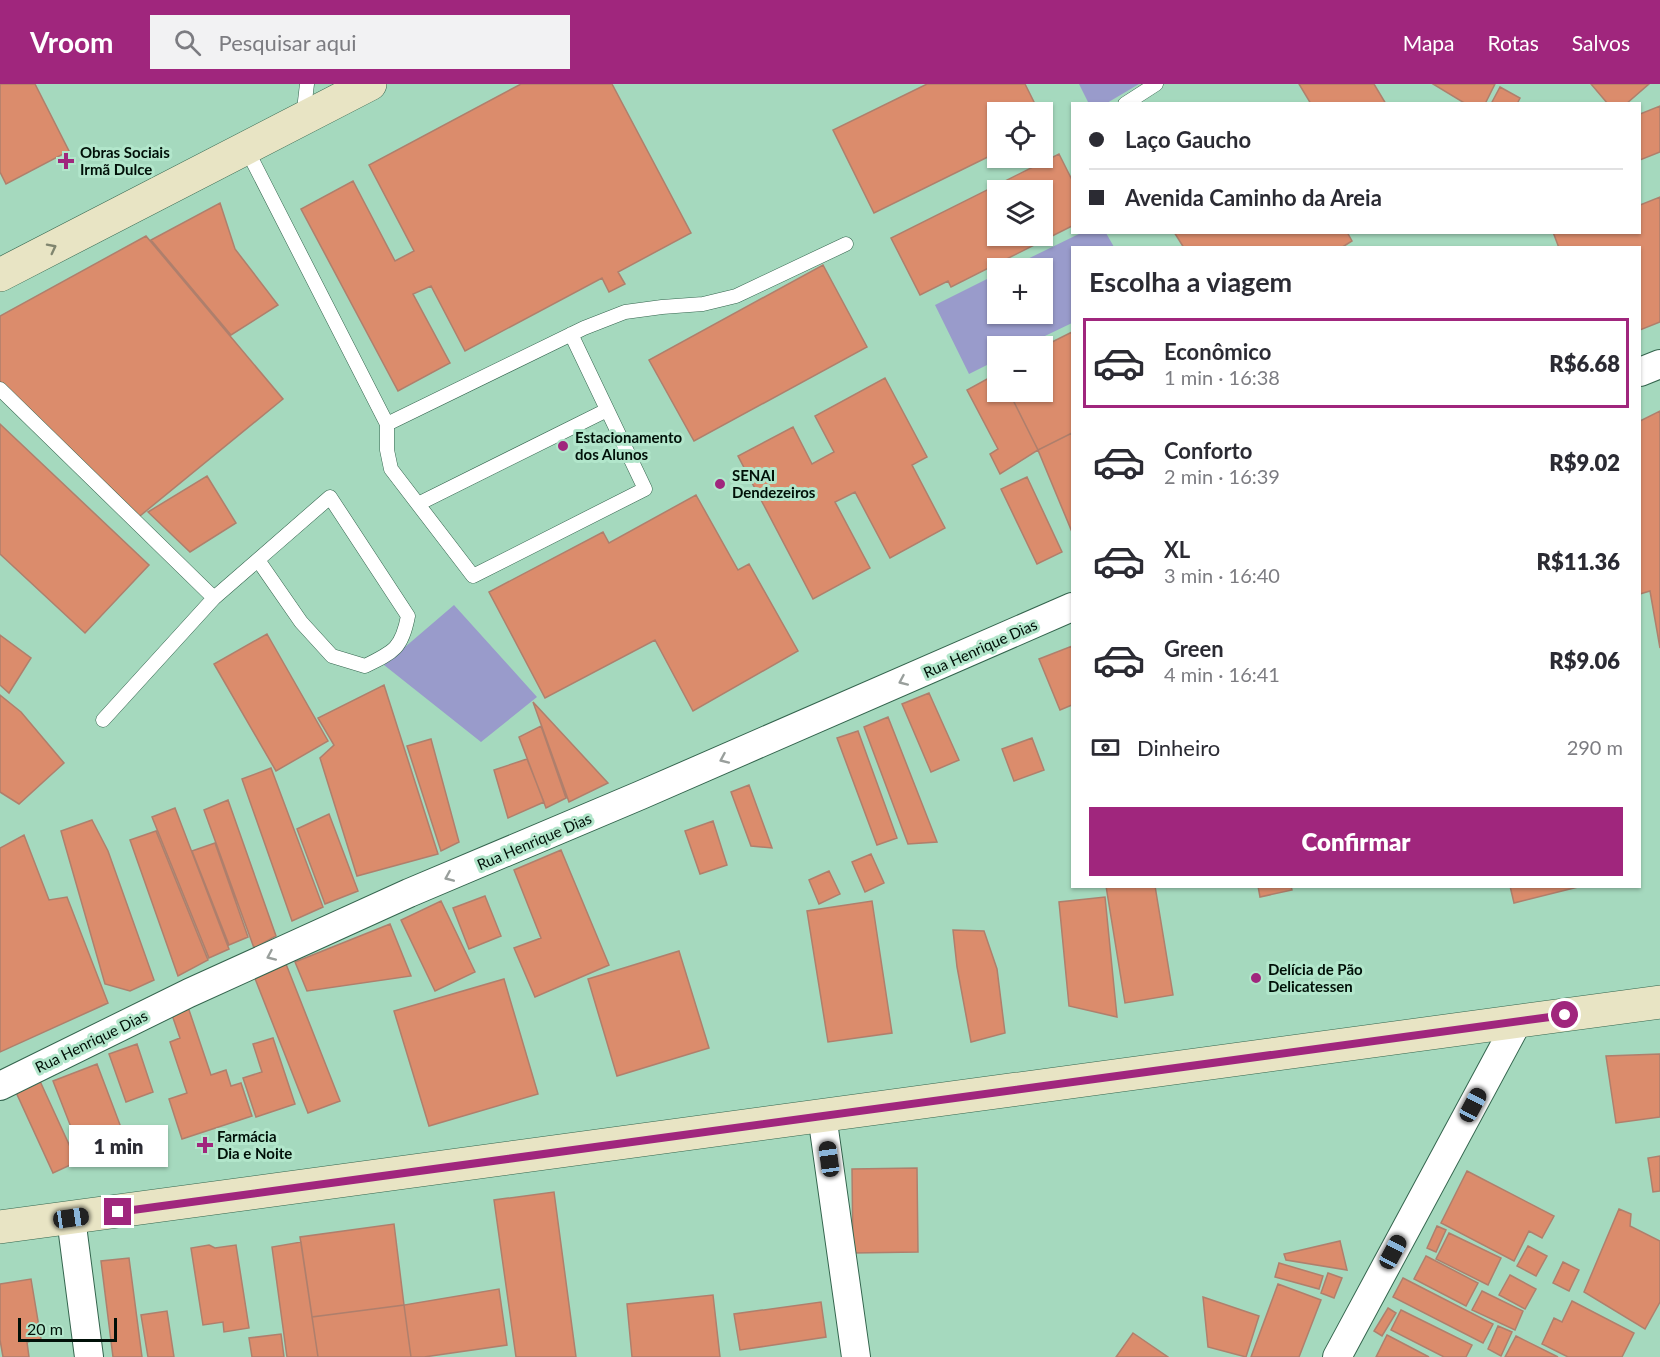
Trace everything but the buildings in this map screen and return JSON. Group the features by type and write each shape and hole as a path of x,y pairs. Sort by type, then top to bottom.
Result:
{"main road":[{"path":"0,274 363,86"},
{"path":"0,1227 1660,1002"}],"street":[{"path":"1641,372 1660,364"},
{"name":"Rua Henrique Dias","path":"0,1086 189,993 409,893 630,800 1071,607"},
{"path":"1337,1357 1518,1021"},
{"path":"822,1115 856,1357"},
{"path":"71,1218 89,1357"}],"lane":[{"path":"303,119 307,84"},
{"path":"1128,102 1156,84"},
{"path":"246,148 387,424 387,450 391,469 473,576 645,489 571,334"},
{"path":"387,424 571,334 625,312 703,304 736,296 846,244"},
{"path":"0,389 214,598"},
{"path":"418,504 607,410"},
{"path":"103,720 214,598 330,496 408,616 404,638 389,655 365,666 332,656 301,622 258,560"}],"shaded area":[{"path":"1079,84 1139,84 1109,102 1088,102"},
{"path":"1079,234 1107,234 1113,246 1071,246 1071,323 1045,336 987,336 987,365 969,374 935,305 987,279 987,324 1053,324 1053,258 1030,258"},
{"path":"454,605 537,697 481,742 384,665"}],"place":[{"name":"Obras Sociais Irmã Dulce","path":"66,161"},
{"name":"Estacionamento dos Alunos","path":"563,446"},
{"name":"SENAI Dendezeiros","path":"720,484"},
{"name":"Delícia de Pão Delicatessen","path":"1256,978"},
{"name":"Farmácia Dia e Noite","path":"205,1145"}],"route":[{"path":"118,1212 1565,1015"}]}
